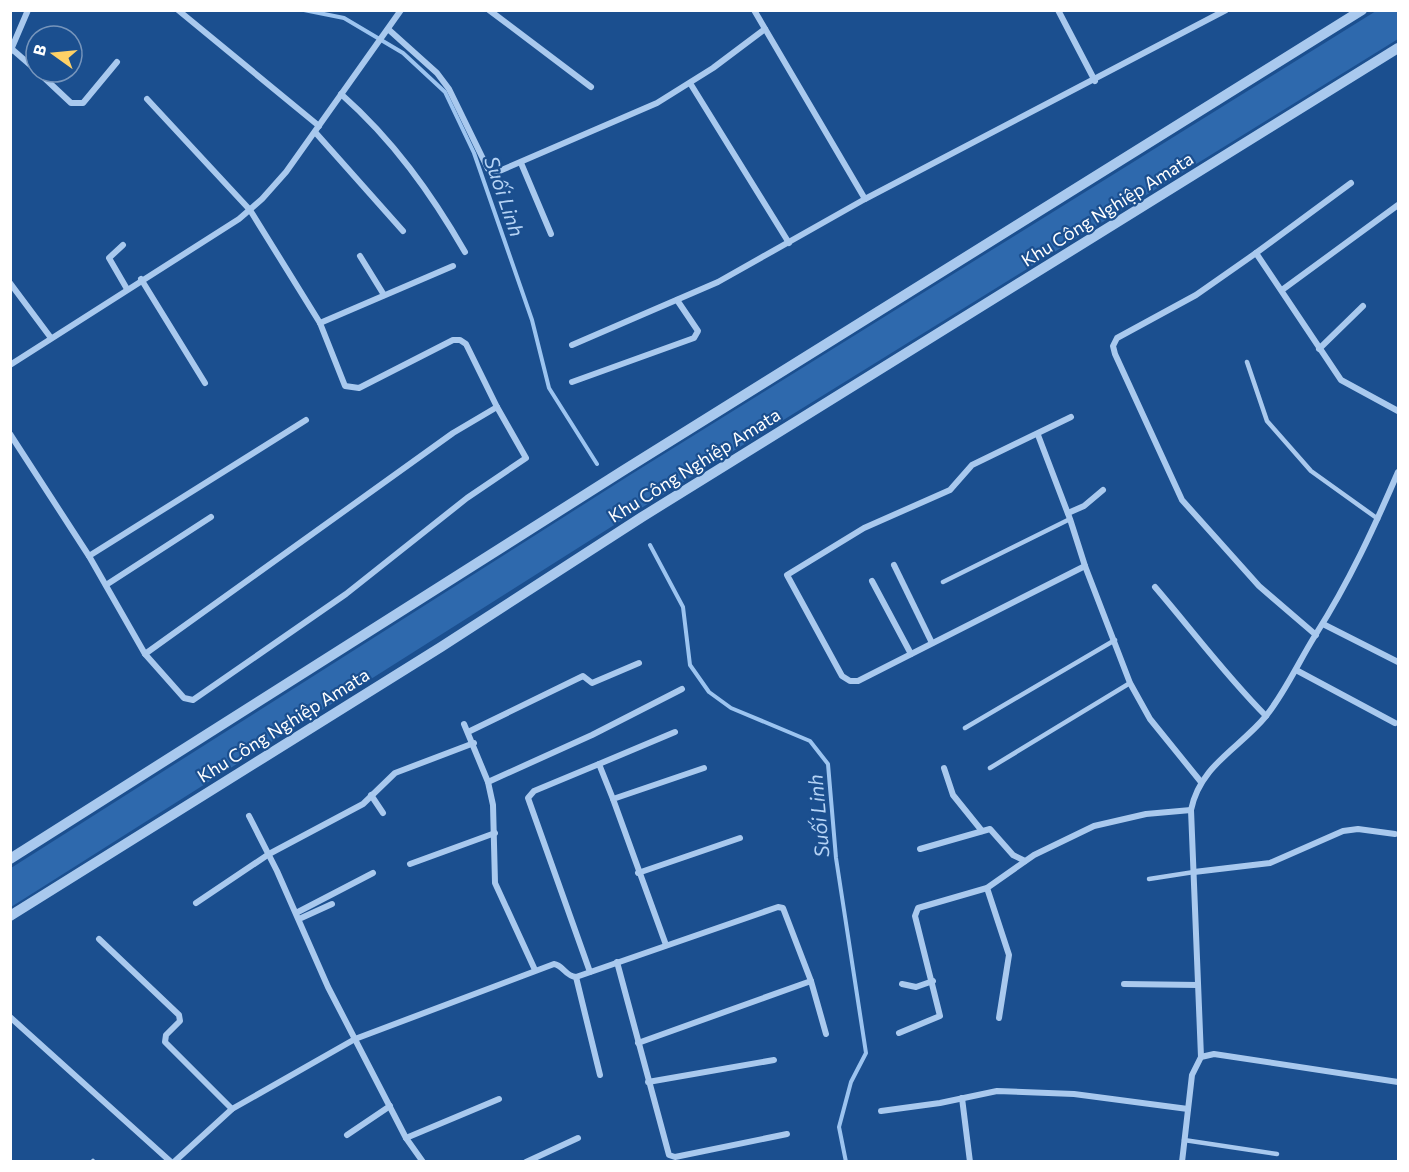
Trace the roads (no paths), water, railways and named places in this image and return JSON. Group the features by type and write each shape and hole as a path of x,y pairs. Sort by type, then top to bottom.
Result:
{"street":[{"path":"24,61 12,51 28,10"},
{"path":"177,10 317,129 403,231"},
{"path":"10,365 250,210 286,172 401,10"},
{"path":"489,10 591,87"},
{"path":"754,10 865,200"},
{"path":"1058,10 1095,81"},
{"path":"572,345 718,282 865,200 1095,81 1226,10"},
{"name":"Khu Công Nghiệp Amata","path":"10,859 624,470 1362,10"},
{"path":"388,29 437,73 449,89 488,169 497,172 657,103 690,83 765,29"},
{"name":"Khu Công Nghiệp Amata","path":"10,916 441,646 652,510 1398,48"},
{"path":"50,84 71,104 78,105 83,103 117,62"},
{"path":"690,83 789,243"},
{"path":"341,94 366,116 406,160 465,252"},
{"path":"10,434 89,556 145,654 184,698 193,700 346,594 467,498 524,462 525,453 496,407 466,344 460,340 453,340 359,388 345,386 320,323 250,210 147,99"},
{"path":"520,163 551,234"},
{"path":"1316,635 1259,586 1182,500 1115,354 1113,345 1117,338 1196,295 1351,183"},
{"path":"1282,290 1398,205"},
{"path":"123,245 110,258 127,289"},
{"path":"1256,253 1341,381 1398,411"},
{"path":"360,256 384,295"},
{"path":"320,323 453,266"},
{"path":"141,279 205,383"},
{"path":"10,284 51,338"},
{"path":"572,382 694,338 698,331 677,300"},
{"path":"1319,349 1364,306"},
{"path":"145,654 453,433 496,407"},
{"path":"1071,417 972,465 950,490 864,528 787,574 842,676 850,681 858,681 1085,566"},
{"path":"89,556 306,420"},
{"path":"1038,435 1130,682 1150,719 1202,782"},
{"path":"1182,1161 1192,1075 1201,1057 1191,810 1202,782 1215,764 1266,716 1296,670 1353,574 1398,472"},
{"path":"1069,516 1103,490"},
{"path":"106,585 211,517"},
{"path":"894,565 932,643"},
{"path":"872,581 911,654"},
{"path":"1155,587 1209,650 1229,679 1266,716"},
{"path":"1323,624 1398,662"},
{"path":"468,732 583,675 592,683 639,663"},
{"path":"1296,670 1395,723"},
{"path":"488,782 592,735 682,689"},
{"path":"464,724 474,743 488,782 495,833 495,883 535,970"},
{"path":"590,972 528,798 534,791 675,732"},
{"path":"196,903 269,855 363,804 395,773 474,743"},
{"path":"599,764 666,945"},
{"path":"613,799 704,768"},
{"path":"944,768 950,789 982,831"},
{"path":"372,795 383,813"},
{"path":"899,1033 940,1016 915,916 918,908 987,888 1025,861 1094,826 1146,814 1191,810"},
{"path":"249,816 298,916 328,987 406,1138 423,1161"},
{"path":"1194,872 1270,863 1343,831 1358,829 1395,834"},
{"path":"920,849 982,831 993,830 1013,855 1025,861"},
{"path":"410,864 495,833"},
{"path":"638,873 740,838"},
{"path":"298,916 374,873"},
{"path":"987,888 1010,963 999,1018"},
{"path":"298,916 332,904"},
{"path":"10,1017 172,1161 232,1109 355,1039 535,970 558,964 566,973 576,977 781,907 811,981 826,1034"},
{"path":"99,939 179,1015 180,1021 166,1035 165,1042 232,1109"},
{"path":"617,962 648,1082 672,1156 787,1134"},
{"path":"576,977 600,1075"},
{"path":"638,1042 811,981"},
{"path":"902,984 916,987 933,981"},
{"path":"1124,984 1198,985"},
{"path":"1201,1057 1214,1054 1398,1082"},
{"path":"648,1082 774,1060"},
{"path":"881,1110 997,1091 1074,1094 1188,1109"},
{"path":"962,1098 970,1161"},
{"path":"406,1138 499,1099"},
{"path":"347,1135 390,1106"},
{"path":"526,1161 579,1138"}],"lane":[{"path":"1247,362 1267,421 1311,471 1378,519"},
{"path":"944,582 1069,516"},
{"path":"965,728 1116,640"},
{"path":"990,768 1130,682"},
{"path":"1149,879 1194,872"},
{"path":"1184,1140 1277,1154"}],"waterway":[{"name":"Suối Linh","path":"304,10 344,18 403,53 445,92 474,153 532,320 549,388 597,464"},
{"name":"Suối Linh","path":"650,545 683,607 690,665 709,692 731,708 810,741 828,764 836,858 866,1053 851,1082 839,1127 846,1162"}]}
